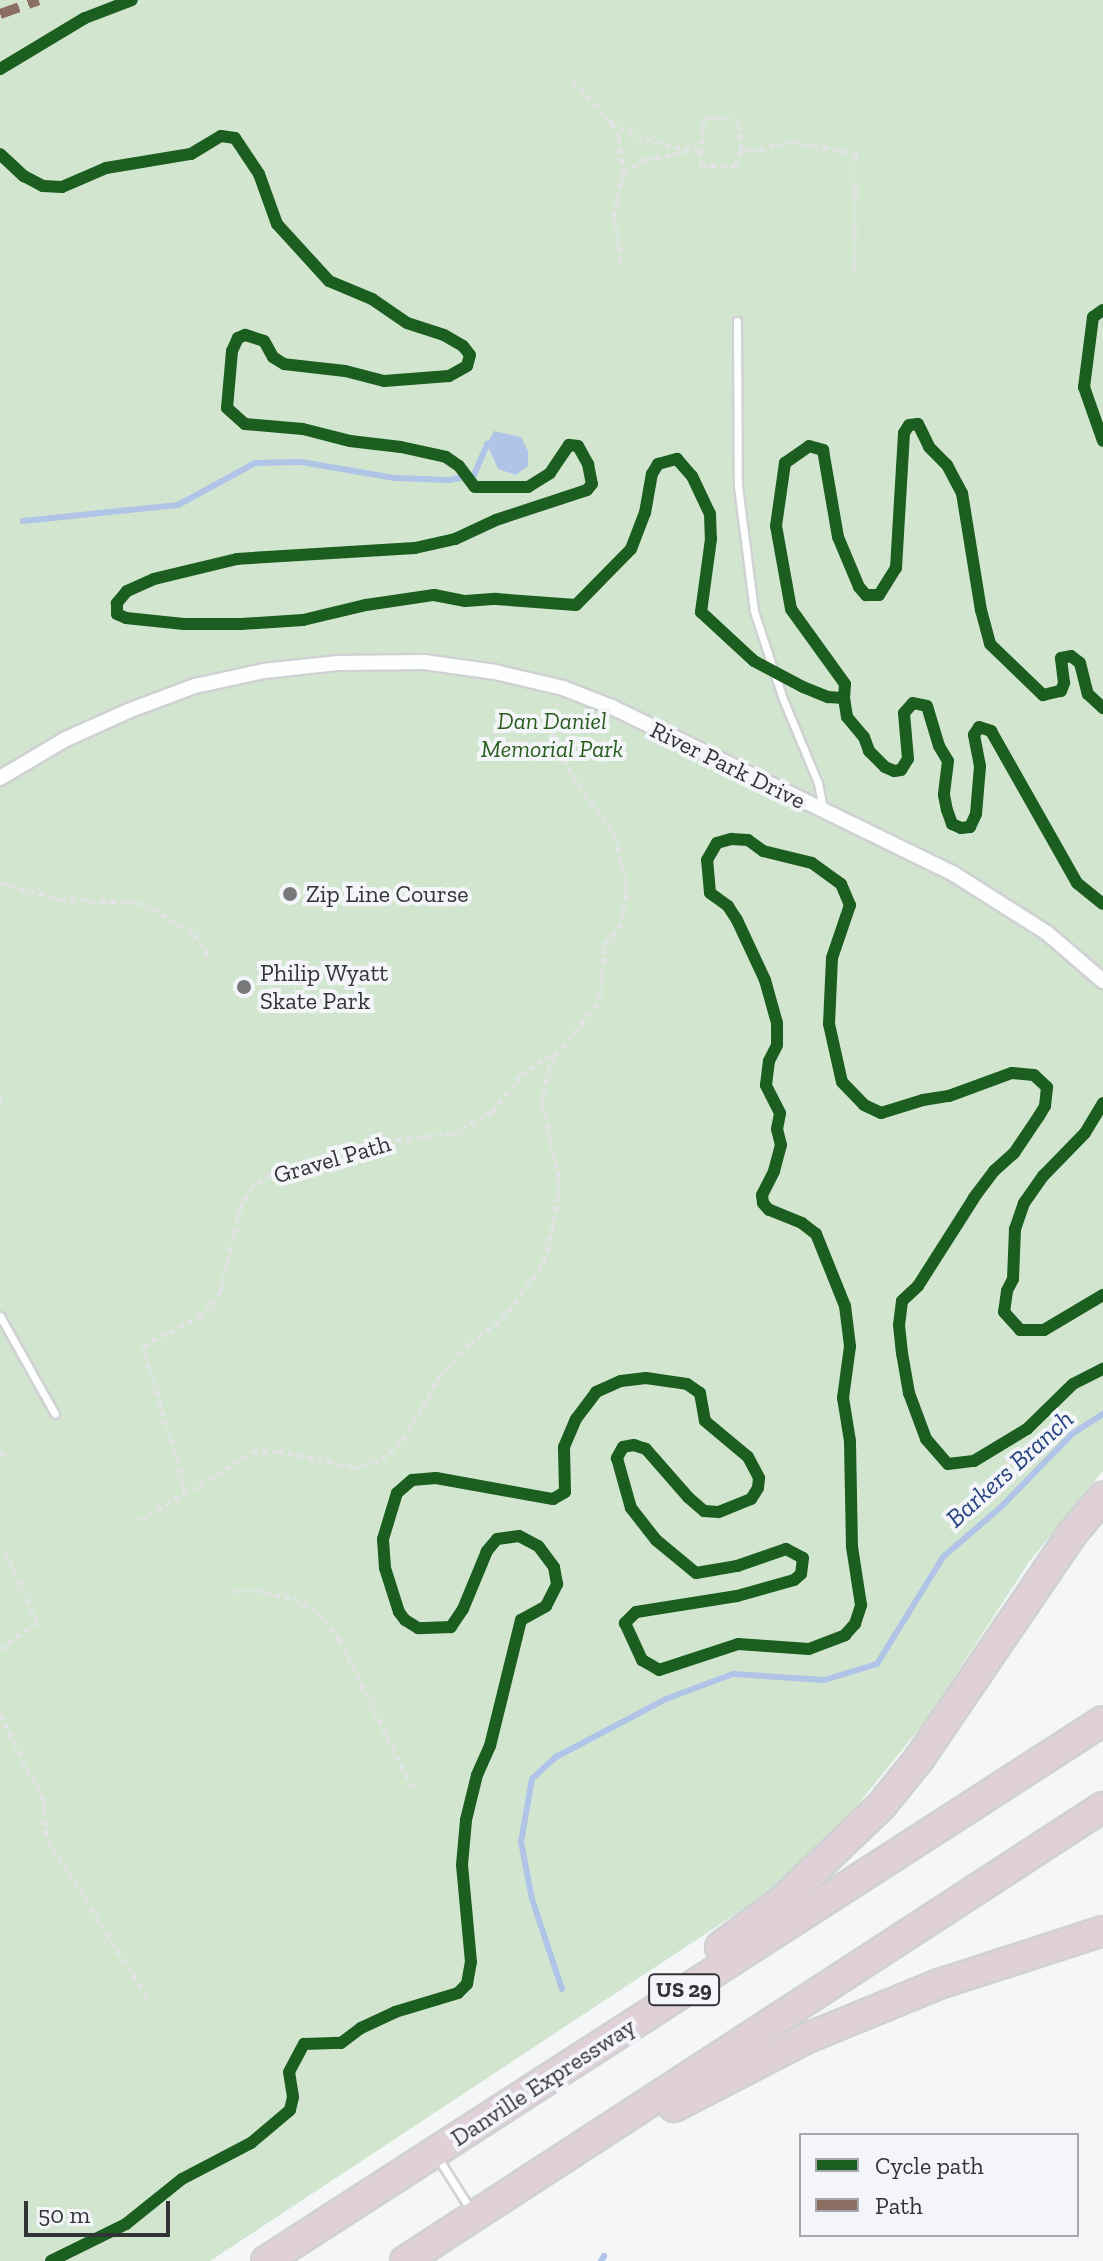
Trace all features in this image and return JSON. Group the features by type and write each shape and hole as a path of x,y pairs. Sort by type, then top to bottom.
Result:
{"highway":[{"path":"475,2127 508,2094 615,2017 729,1941 839,1849 919,1759 1071,1535 1103,1497"},
{"name":"Danville Expressway","path":"266,2261 1103,1721"},
{"path":"405,2261 1103,1807"},
{"path":"413,2261 453,2248 650,2121 713,2084 805,2039 939,1984 1103,1931"}],"street":[{"name":"River Park Drive","path":"0,778 66,739 128,711 195,686 264,671 338,663 424,662 495,672 563,688 612,707 954,874 1047,933 1103,981"}],"lane":[{"path":"737,321 738,486 754,611 783,699 818,783 823,812"},
{"path":"0,1316 55,1414"},
{"path":"434,2153 474,2215"}],"path":[{"path":"573,81 610,122 619,138 623,173 614,217 621,263"},
{"path":"704,119 739,120 741,150 735,166 700,166 698,151 704,119"},
{"path":"610,122 646,140 698,151"},
{"path":"741,150 750,152 793,142 856,154 855,273"},
{"path":"623,173 645,160 698,151"},
{"path":"0,883 60,900 115,901 153,909 194,934 206,950 208,961"},
{"path":"0,1086 0,1104"},
{"path":"0,1650 37,1622 3,1547"},
{"path":"0,1563 8,1559"},
{"path":"235,1592 255,1591 294,1599 318,1612 339,1639 413,1790"},
{"path":"0,1715 43,1800 47,1840 148,1999"},
{"path":"0,1725 7,1734"}],"green space":[{"name":"Dan Daniel Memorial Park","path":"0,0 1103,0 1103,1471 1029,1562 927,1719 847,1818 769,1892 210,2261 0,2261"}],"water":[{"path":"494,431 521,437 528,451 528,466 516,475 498,469 487,444"}],"waterway":[{"path":"23,521 178,505 255,463 301,462 395,478 449,480 474,475 487,444"},
{"name":"Barkers Branch","path":"562,1989 532,1899 521,1842 532,1779 556,1757 666,1699 733,1674 824,1680 877,1664 943,1557 1002,1506 1072,1434 1103,1414"},
{"name":"Barkers Branch","path":"601,2261 604,2256"}],"marked path":[{"path":"0,14 39,0"}],"cycle path":[{"path":"0,69 85,18 132,0"},
{"path":"0,154 24,176 43,186 62,187 106,168 191,154 221,136 235,138 259,174 277,224 329,281 372,299 407,323 444,335 463,346 470,355 467,366 449,376 384,381 345,371 284,364 273,357 264,341 245,335 238,338 232,351 227,408 245,424 303,429 350,441 401,447 446,457 459,466 475,487 528,487 550,473 569,445 578,446 588,464 592,484 587,490 496,520 455,539 415,548 237,559 154,579 127,591 117,603 117,614 126,618 184,624 241,624 303,620 366,605 434,595 465,601 496,599 576,605 631,549 645,513 652,474 658,464 677,459 692,476 710,514 711,539 701,612 754,661 803,687 828,697 844,698 845,684 791,609 776,526 785,463 809,446 823,450 838,537 859,587 866,595 879,595 896,568 904,433 909,425 918,424 929,447 947,465 962,493 981,610 990,644 1043,695 1061,691 1064,683 1061,658 1071,656 1080,663 1088,694 1103,708"},
{"path":"1103,310 1093,317 1084,387 1103,441"},
{"path":"844,698 847,717 864,737 869,751 885,767 894,771 901,770 908,759 904,713 913,703 927,706 939,746 948,761 944,795 947,810 952,824 961,828 970,827 976,814 980,766 974,735 979,727 991,731 1077,883 1103,904"},
{"path":"51,2261 126,2224 182,2179 251,2143 290,2110 293,2097 289,2072 304,2044 341,2043 361,2028 395,2012 458,1993 467,1984 471,1962 462,1865 466,1820 477,1775 490,1746 521,1620 546,1606 557,1584 554,1567 538,1546 519,1536 497,1539 487,1551 463,1609 451,1627 418,1628 405,1620 399,1612 385,1568 383,1539 397,1493 412,1480 436,1478 553,1499 565,1492 564,1447 576,1419 596,1392 621,1381 646,1378 687,1384 700,1393 705,1421 748,1457 759,1478 758,1488 751,1499 718,1512 704,1511 646,1449 634,1445 623,1447 617,1458 631,1508 656,1540 696,1573 737,1566 786,1549 803,1558 801,1574 794,1580 737,1596 636,1612 625,1623 642,1660 659,1670 738,1644 809,1649 845,1635 855,1624 861,1605 852,1547 850,1441 843,1398 850,1346 845,1306 816,1234 802,1223 769,1210 763,1203 762,1195 774,1171 781,1145 777,1129 780,1113 766,1085 769,1061 777,1045 777,1023 765,980 737,920 728,906 710,893 707,860 717,843 731,839 748,840 763,851 812,863 841,884 850,905 832,958 829,1024 842,1082 864,1105 881,1113 923,1100 949,1096 1012,1073 1034,1075 1047,1087 1045,1106 1014,1153 994,1171 918,1286 902,1301 899,1325 902,1353 909,1393 926,1439 948,1464 974,1461 1027,1429 1073,1384 1103,1369"},
{"path":"1103,1103 1085,1133 1043,1176 1024,1203 1015,1229 1013,1279 1007,1291 1004,1312 1020,1330 1044,1330 1103,1295"}],"place":[{"name":"Zip Line Course","path":"290,894"},
{"name":"Philip Wyatt Skate Park","path":"244,987"}]}
